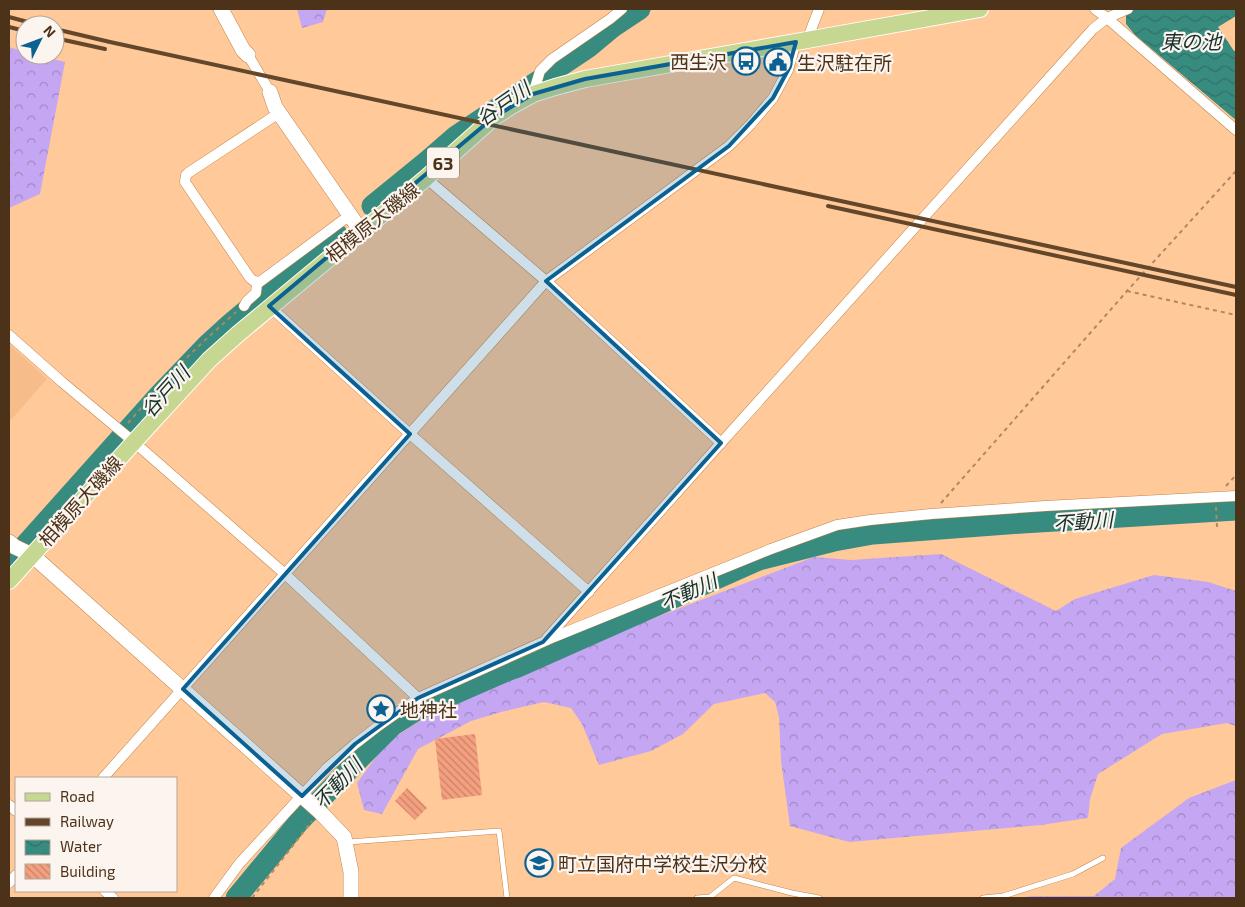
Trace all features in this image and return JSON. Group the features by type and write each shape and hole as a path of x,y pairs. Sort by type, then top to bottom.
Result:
{"main road":[{"name":"相模原大磯線","path":"9,581 20,549 127,435 269,306 426,178 494,118 534,90 585,79 980,9"}],"street":[{"path":"221,9 243,50 248,55 270,92 275,107 361,231"},
{"path":"534,90 540,71 552,58 622,9"},
{"path":"104,777 546,281 729,146 751,124 773,98 819,9"},
{"path":"1095,9 1236,130"},
{"path":"543,642 1093,29 1107,18 1128,9"},
{"path":"259,282 250,278 185,182 185,178 188,173 279,113"},
{"path":"426,178 546,281 721,443"},
{"path":"244,306 256,293 259,282 350,215"},
{"path":"269,306 589,592"},
{"path":"9,335 286,574 418,698"},
{"path":"214,898 239,864 327,768 355,744 418,698 563,633 771,549 837,525 870,520 1045,506 1236,496"},
{"path":"20,549 183,689 320,812 344,837 351,872 351,898"}],"lane":[{"path":"345,843 499,831 507,898"},
{"path":"983,898 1003,896 1073,874 1103,858"},
{"path":"697,898 710,897 734,878 819,898"}],"path":[{"path":"931,514 1236,171"},
{"path":"1127,292 1236,315"},
{"path":"127,435 176,368 244,306"},
{"path":"252,898 320,812"}],"highlighted area":[{"path":"796,42 788,70 773,98 729,146 546,281 721,443 543,642 418,698 355,744 302,796 183,689 410,434 269,306 494,117 533,94 585,79"}],"shaded area":[{"path":"9,344 47,379 9,422"}],"green space":[{"path":"297,9 327,9 323,22 302,28"},
{"path":"9,47 15,49 15,65 64,65 40,194 9,208"},
{"path":"941,554 1056,611 1075,599 1154,575 1208,582 1236,591 1236,726 1227,723 1162,734 1098,774 1090,799 1088,818 1041,825 849,842 790,826 781,761 779,717 775,702 765,693 714,704 683,734 651,751 599,765 582,724 571,708 544,702 471,721 418,749 382,814 364,810 357,783 386,743 444,705 599,639 814,557 851,560"},
{"path":"1236,780 1236,898 1017,898 1032,896 1094,896 1115,879 1121,848 1189,798"}],"water":[{"name":"東の池","path":"1138,9 1236,9 1236,16 1218,27 1234,51 1236,50 1236,120 1135,35 1126,24 1126,15"}],"building":[{"name":"生沢駐在所","path":"785,55 781,69 771,71 769,58"},
{"path":"475,734 482,795 442,800 435,739"},
{"path":"407,788 427,808 415,820 395,801"}],"waterway":[{"name":"谷戸川","path":"372,206 456,136 589,47 613,27 640,9"},
{"name":"谷戸川","path":"9,563 159,395 207,345 337,234"},
{"name":"不動川","path":"236,898 298,823 392,726 417,710 759,560 834,541 873,534 1236,510"}],"railway":[{"path":"9,17 15,19"},
{"path":"9,27 15,28"},
{"path":"65,31 1236,287"},
{"path":"65,40 105,49"},
{"path":"828,206 1236,295"}],"place":[{"name":"西生沢","path":"746,61"},
{"name":"生沢駐在所","path":"778,62"},
{"name":"地神社","path":"381,709"},
{"name":"町立国府中学校生沢分校","path":"539,863"}]}
